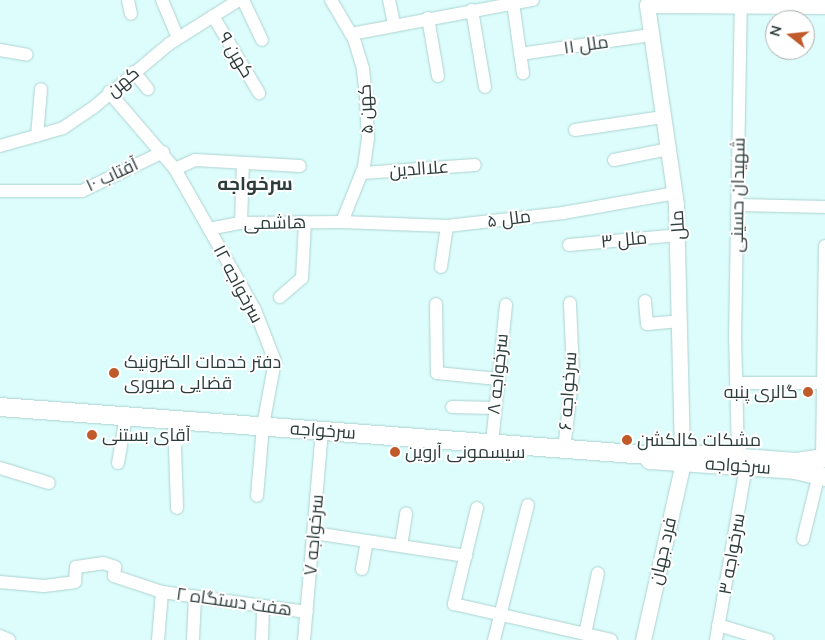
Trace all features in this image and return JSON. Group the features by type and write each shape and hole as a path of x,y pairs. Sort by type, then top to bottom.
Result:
{"main road":[{"name":"سرخواجه","path":"0,406 682,458 742,462 796,462 823,467"}],"street":[{"path":"128,0 131,14"},
{"path":"162,0 178,38"},
{"name":"کهن","path":"0,146 63,128 178,38 239,0"},
{"path":"243,0 262,40"},
{"name":"۵ کهن","path":"330,0 351,34 364,76 368,138 363,173 342,222"},
{"path":"389,0 394,24"},
{"path":"351,34 428,18 467,7 533,0"},
{"path":"513,3 523,73"},
{"path":"647,3 741,7 764,4 825,6"},
{"name":"ملل","path":"647,3 675,193 678,235 682,458"},
{"path":"467,7 485,87"},
{"name":"شهیدان حسینی","path":"741,7 739,206 735,338 742,462"},
{"name":"۹ کهن","path":"213,16 259,93"},
{"path":"428,18 438,76"},
{"name":"۱۱ ملل","path":"520,54 652,35"},
{"path":"0,50 27,55"},
{"path":"134,72 148,89"},
{"path":"37,136 42,89"},
{"name":"۱۲ سرخواجه","path":"110,92 163,152 175,169 254,310 275,361 263,426 257,496"},
{"path":"575,130 664,117"},
{"path":"614,160 668,149"},
{"name":"۱۰ آفتاب","path":"0,191 82,191 163,152"},
{"path":"175,169 195,160 300,166"},
{"path":"241,223 243,163"},
{"name":"علاالدین","path":"363,173 475,165"},
{"name":"ملل ۵","path":"342,222 447,226 563,213 675,193"},
{"path":"739,206 825,206"},
{"path":"280,297 302,278 305,222"},
{"name":"هاشمی","path":"209,229 241,223 342,222"},
{"path":"441,267 447,226"},
{"name":"ملل ۳","path":"569,245 678,235"},
{"path":"802,539 823,467 825,246"},
{"path":"645,301 647,324 680,321"},
{"name":"سرخواجه ۶","path":"564,449 573,373 570,303"},
{"path":"436,304 437,373 498,379"},
{"name":"۸ سرخواجه","path":"492,443 494,408 506,305"},
{"path":"738,383 823,383"},
{"path":"452,407 494,408"},
{"path":"118,463 126,416"},
{"path":"174,420 176,508"},
{"name":"سرخواجه ۷","path":"304,640 322,431"},
{"name":"فرد جهان","path":"643,640 682,458"},
{"name":"سرخواجه ۳","path":"716,640 742,462"},
{"path":"0,468 48,483"},
{"path":"494,640 528,505"},
{"path":"477,508 454,604 612,640"},
{"path":"401,546 406,513"},
{"path":"314,533 466,556"},
{"path":"362,569 367,541"},
{"name":"هفت دستگاه ۲","path":"0,582 44,586 75,582 76,566 103,564 114,567 114,576 162,592 307,612"},
{"path":"585,634 598,573"},
{"path":"158,640 162,592"},
{"path":"193,640 195,596"},
{"path":"262,640 263,606"},
{"path":"718,625 768,640"},
{"path":"0,636 9,640"}],"place":[{"name":"دفتر خدمات الکترونیک قضایی صبوری","path":"114,373"},
{"name":"گالری پنبه","path":"808,392"},
{"name":"آقای بستنی","path":"92,435"},
{"name":"مشکات کالکشن","path":"627,440"},
{"name":"سیسمونی آروین","path":"395,452"}],"district":[{"name":"سرخواجه","path":"255,185"}]}
